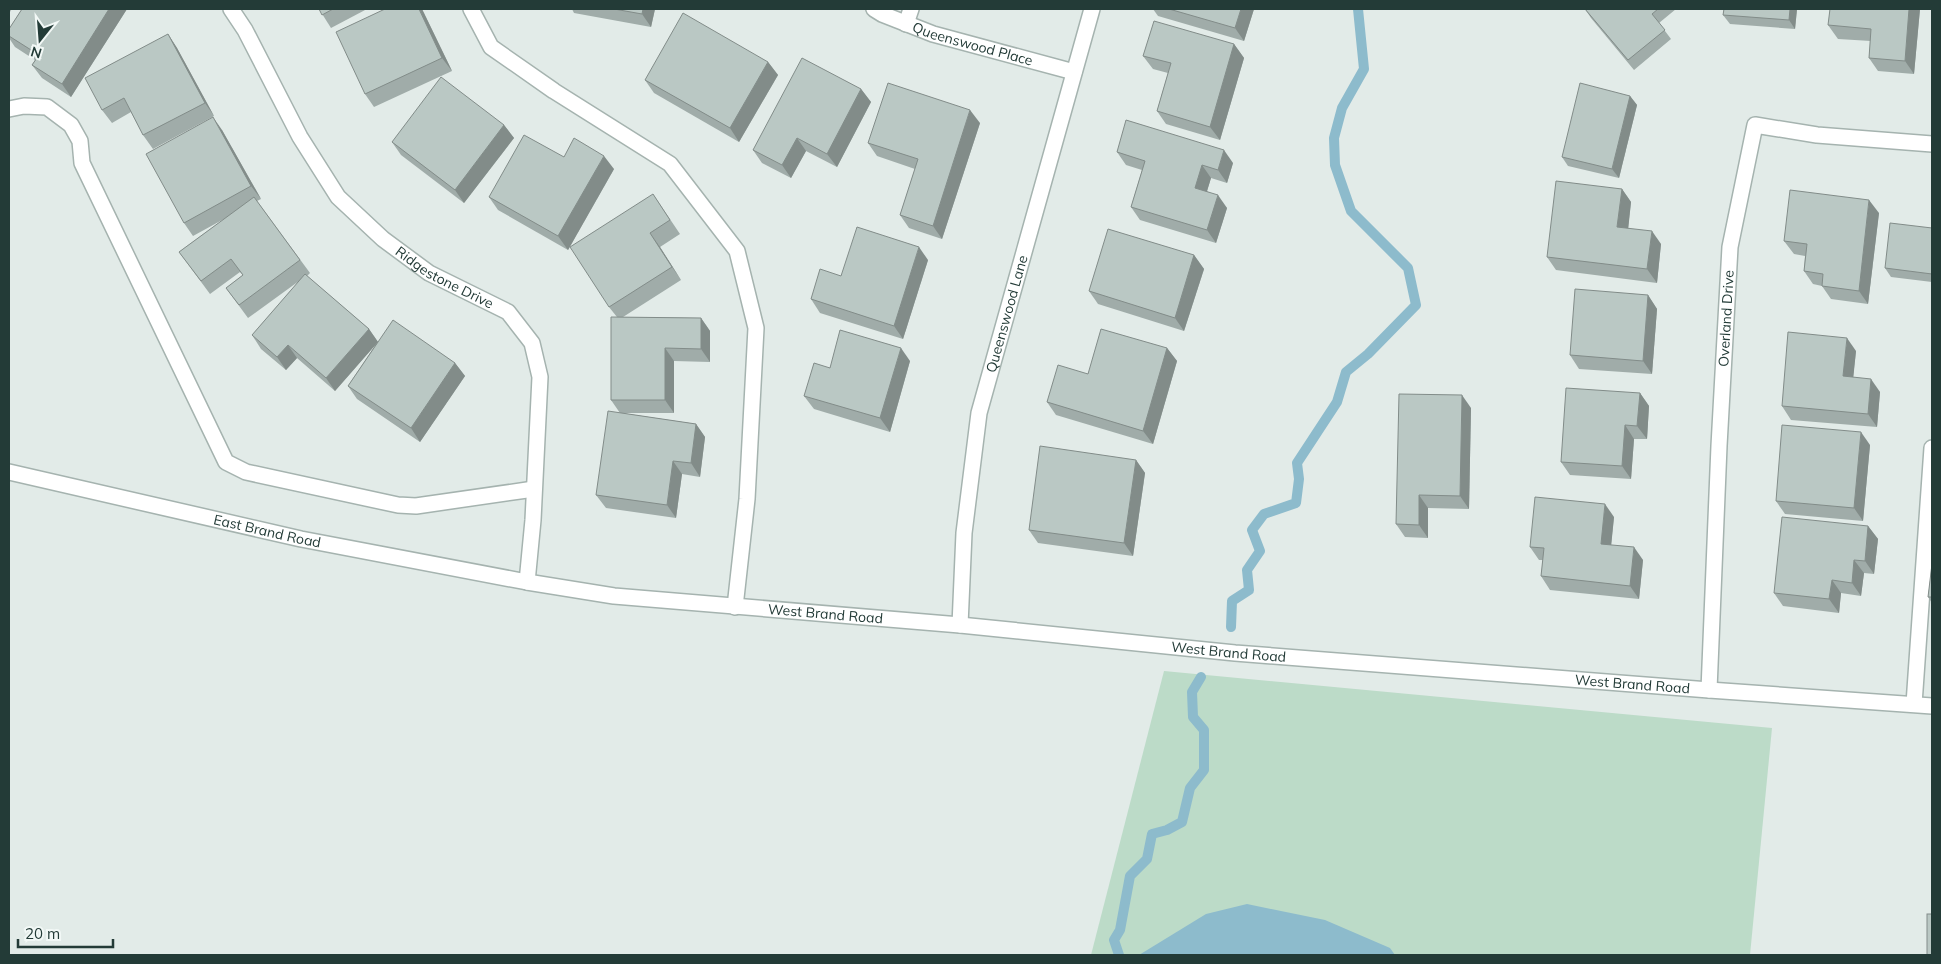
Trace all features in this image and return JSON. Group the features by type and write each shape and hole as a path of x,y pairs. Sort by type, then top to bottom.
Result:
{"street":[{"name":"Ridgestone Drive","path":"232,9 300,137 338,197 383,239 430,273 508,312 532,343 540,377 527,582"},
{"path":"471,9 491,47 554,91 670,164 737,252 756,328 748,499 735,608"},
{"name":"Queenswood Place","path":"874,9 906,24 934,34 1074,72"},
{"path":"906,24 911,9"},
{"name":"Queenswood Lane","path":"960,625 964,533 978,413 1092,9"},
{"path":"9,109 24,106 47,108 72,125 80,141 82,163 226,462 246,472 398,506 416,506 534,490"},
{"name":"Overland Drive","path":"1709,690 1718,446 1730,246 1755,125 1817,135 1932,144"},
{"path":"1914,704 1932,448"},
{"name":"East Brand Road","path":"9,472 301,539 527,582"},
{"name":"West Brand Road","path":"527,582 614,596 735,608 960,625 1235,653 1932,706"}],"green space":[{"path":"1164,671 1772,728 1750,955 1091,955"}],"water":[{"path":"1247,904 1325,920 1390,948 1395,955 1139,955 1206,914"}],"building":[{"path":"22,9 109,9 62,84 32,65 39,55 9,36 9,29"},
{"path":"319,9 333,9 322,15"},
{"path":"385,9 419,9 442,58 365,94 336,32"},
{"path":"614,9 643,9 642,14"},
{"path":"1169,9 1241,9 1235,28"},
{"path":"1585,9 1658,9 1652,14 1665,30 1628,60"},
{"path":"1724,9 1790,9 1789,20 1723,15"},
{"path":"1830,9 1909,9 1905,61 1869,58 1871,29 1828,25"},
{"path":"683,13 768,62 730,128 645,80"},
{"path":"1154,21 1234,44 1210,127 1157,111 1171,63 1143,56"},
{"path":"168,34 205,103 143,135 124,98 102,110 85,78"},
{"path":"802,58 861,89 827,154 797,138 782,165 753,150"},
{"path":"441,77 504,125 455,190 392,142"},
{"path":"888,83 970,110 933,226 900,215 918,159 868,143"},
{"path":"1580,83 1630,96 1612,169 1562,157"},
{"path":"213,117 251,186 184,223 146,154"},
{"path":"1126,120 1224,150 1218,170 1202,165 1195,188 1218,195 1207,230 1131,207 1145,161 1117,152"},
{"path":"524,135 564,157 574,138 604,156 558,236 489,197"},
{"path":"1556,181 1622,189 1617,227 1652,231 1647,269 1547,257"},
{"path":"1790,190 1869,200 1859,291 1822,286 1823,274 1804,271 1807,244 1784,241"},
{"path":"653,194 670,220 650,233 672,267 609,307 570,247"},
{"path":"254,197 300,260 239,305 226,288 243,275 231,259 201,281 179,252"},
{"path":"1890,223 1932,228 1932,274 1885,268"},
{"path":"857,227 919,247 894,326 811,299 820,269 841,276"},
{"path":"1108,229 1194,255 1175,318 1089,291"},
{"path":"305,274 369,329 326,378 288,345 277,357 252,335"},
{"path":"1575,289 1648,295 1643,361 1570,355"},
{"path":"611,317 701,318 701,349 665,348 665,400 611,400"},
{"path":"393,320 455,363 411,428 348,386"},
{"path":"1101,329 1167,348 1143,431 1047,402 1058,365 1088,374"},
{"path":"840,330 901,348 880,418 804,396 814,363 830,368"},
{"path":"1788,332 1847,338 1843,376 1871,379 1868,414 1782,406"},
{"path":"1566,388 1640,393 1637,426 1625,425 1622,466 1561,462"},
{"path":"1399,394 1462,395 1460,496 1419,495 1419,525 1396,524"},
{"path":"608,411 696,424 691,463 673,461 667,505 596,495"},
{"path":"1782,425 1861,432 1854,508 1776,501"},
{"path":"1040,446 1136,460 1124,543 1029,530"},
{"path":"1535,497 1605,504 1601,544 1634,547 1630,586 1541,576 1544,548 1530,547"},
{"path":"1782,517 1868,526 1865,561 1854,560 1852,583 1832,580 1829,599 1774,593"},
{"path":"1932,564 1932,597 1928,597"},
{"path":"1927,914 1932,914 1932,955 1927,955"}],"waterway":[{"path":"1231,627 1232,601 1249,590 1247,570 1260,551 1252,530 1264,514 1296,503 1299,479 1297,463 1337,402 1346,372 1368,354 1416,305 1408,268 1351,211 1335,165 1334,138 1342,108 1364,69 1358,9"},
{"path":"1119,955 1114,940 1120,930 1130,876 1147,859 1152,834 1167,830 1182,822 1190,788 1204,770 1204,730 1193,717 1192,692 1201,677"}]}
